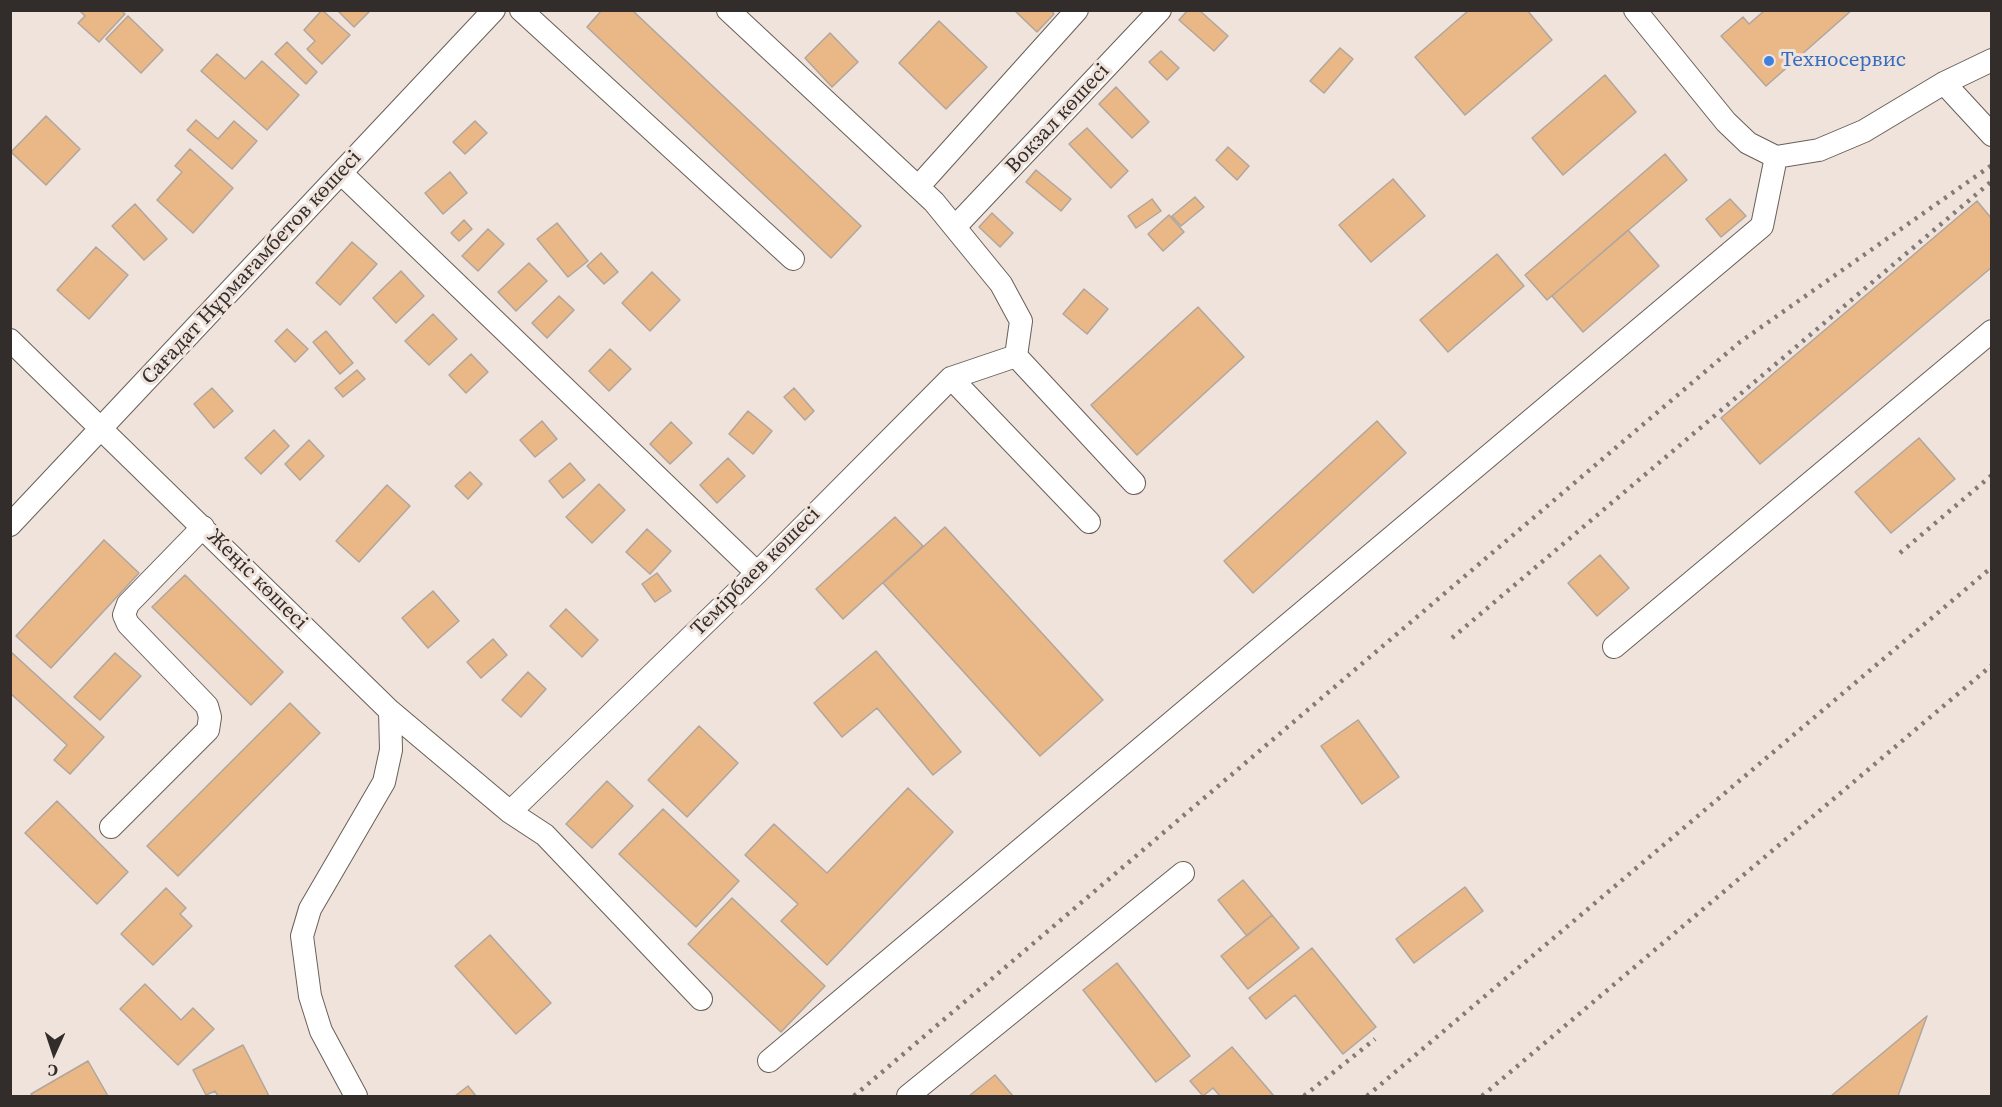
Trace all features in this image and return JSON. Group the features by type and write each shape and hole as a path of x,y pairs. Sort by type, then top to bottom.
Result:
{"street":[{"name":"Сағадат Нұрмағамбетов көшесі","path":"10,525 494,10"},
{"path":"521,10 793,259"},
{"path":"728,10 918,187 955,227 1001,284 1021,321 1016,356 1134,483"},
{"path":"918,187 1077,10"},
{"name":"Вокзал көшесі","path":"955,227 1160,10"},
{"path":"1635,10 1726,122 1748,143 1776,158 1819,150 1864,130 1944,84 1992,60"},
{"path":"1944,84 1992,135"},
{"path":"769,1060 1761,226 1776,158"},
{"path":"341,173 757,573"},
{"path":"1614,647 1992,331"},
{"name":"Жеңіс көшесі","path":"10,340 390,711 510,812 545,835 701,999"},
{"name":"Темірбаев көшесі","path":"510,812 757,573 951,378 1016,356"},
{"path":"951,378 1089,522"},
{"path":"111,827 208,730 210,717 207,706 128,624 124,615 128,604 203,527"},
{"path":"356,1096 321,1031 310,996 302,936 310,909 384,782 391,750 390,711"},
{"path":"908,1096 1183,873"}],"building":[{"path":"79,10 121,10 125,14 99,42 78,23 85,16"},
{"path":"322,10 350,35 322,64 307,49 315,41 304,30"},
{"path":"337,10 370,10 370,11 354,27"},
{"path":"602,10 632,10 861,226 831,258 587,27"},
{"path":"1014,10 1051,10 1054,14 1037,32"},
{"path":"1188,10 1199,10 1228,36 1214,51 1179,20"},
{"path":"1469,10 1527,10 1552,40 1465,115 1415,57"},
{"name":"Техносервис","path":"1765,10 1852,10 1766,86 1721,36 1743,17 1749,24"},
{"path":"128,16 163,50 141,73 106,39"},
{"path":"939,21 987,67 946,109 899,63"},
{"path":"830,33 858,62 832,87 805,58"},
{"path":"287,42 317,72 306,84 275,54"},
{"path":"1340,48 1353,59 1324,93 1310,81"},
{"path":"1161,51 1179,68 1167,80 1149,62"},
{"path":"217,54 245,79 262,61 299,95 267,130 201,71"},
{"path":"1605,75 1636,112 1563,175 1532,138"},
{"path":"1116,87 1149,122 1132,138 1099,104"},
{"path":"46,116 80,149 46,185 11,152"},
{"path":"196,120 218,139 234,121 257,141 232,169 187,130"},
{"path":"475,121 487,133 465,154 453,142"},
{"path":"1087,128 1128,171 1111,188 1069,144"},
{"path":"1228,147 1249,166 1237,180 1216,160"},
{"path":"190,149 233,188 193,233 157,200 182,172 175,166"},
{"path":"1665,154 1687,180 1547,300 1525,275"},
{"path":"1036,170 1071,199 1061,211 1026,182"},
{"path":"450,172 467,193 443,214 425,193"},
{"path":"1393,179 1425,216 1371,262 1339,225"},
{"path":"1195,197 1204,207 1181,226 1172,216"},
{"path":"1152,199 1161,211 1136,228 1128,216"},
{"path":"1730,199 1746,216 1721,237 1706,219"},
{"path":"1977,201 1992,219 1992,267 1760,464 1721,418"},
{"path":"135,204 167,239 144,260 112,226"},
{"path":"992,213 1013,233 1000,247 979,227"},
{"path":"1169,215 1184,232 1163,251 1148,234"},
{"path":"464,220 472,229 459,241 451,233"},
{"path":"557,223 588,261 568,277 537,239"},
{"path":"488,229 504,244 478,271 462,256"},
{"path":"1628,230 1659,266 1583,332 1552,296"},
{"path":"352,242 377,264 340,305 316,283"},
{"path":"96,247 128,275 89,319 57,290"},
{"path":"601,253 618,272 604,284 587,266"},
{"path":"1497,254 1524,286 1448,352 1420,320"},
{"path":"529,263 547,281 516,311 498,292"},
{"path":"401,271 424,296 396,323 373,298"},
{"path":"652,272 680,300 650,331 622,303"},
{"path":"1084,289 1108,309 1087,334 1063,314"},
{"path":"559,296 574,310 547,338 532,323"},
{"path":"1198,307 1244,357 1137,455 1091,405"},
{"path":"433,314 457,339 429,365 405,341"},
{"path":"287,329 308,349 295,362 275,341"},
{"path":"326,331 353,363 340,374 313,342"},
{"path":"610,349 631,369 609,391 589,371"},
{"path":"471,354 488,372 466,393 449,375"},
{"path":"357,370 365,379 343,397 335,388"},
{"path":"212,388 233,411 214,428 194,404"},
{"path":"794,388 814,411 805,420 784,397"},
{"path":"748,411 772,431 753,454 729,434"},
{"path":"542,421 557,439 535,457 520,440"},
{"path":"1377,421 1406,453 1253,593 1224,561"},
{"path":"671,422 692,443 670,464 650,444"},
{"path":"274,430 289,446 261,474 245,458"},
{"path":"1919,438 1955,479 1891,533 1855,492"},
{"path":"309,440 324,456 300,480 285,464"},
{"path":"728,458 745,476 717,503 700,485"},
{"path":"570,463 585,480 563,498 549,481"},
{"path":"470,472 482,484 468,499 455,486"},
{"path":"599,484 625,510 592,543 566,517"},
{"path":"387,485 410,506 359,562 336,541"},
{"path":"895,517 923,546 843,619 816,589"},
{"path":"945,527 1103,700 1040,756 883,583"},
{"path":"647,529 671,551 650,574 626,552"},
{"path":"104,540 139,573 51,668 16,636"},
{"path":"1600,555 1629,588 1597,616 1568,583"},
{"path":"657,573 671,591 655,602 642,584"},
{"path":"185,575 283,672 251,705 152,607"},
{"path":"433,591 459,621 428,648 402,618"},
{"path":"566,609 598,640 582,657 550,626"},
{"path":"493,639 507,655 481,678 467,662"},
{"path":"10,651 104,737 70,774 54,760 67,745 10,693"},
{"path":"876,651 961,752 933,775 877,708 842,737 814,703"},
{"path":"115,653 141,676 100,720 74,697"},
{"path":"528,672 546,689 521,717 502,700"},
{"path":"290,703 320,733 178,876 147,846"},
{"path":"1358,720 1399,777 1362,804 1321,746"},
{"path":"699,726 738,763 687,817 648,780"},
{"path":"607,781 633,806 592,848 566,824"},
{"path":"908,788 953,832 827,965 781,921 798,904 745,855 774,824 827,873"},
{"path":"57,801 128,872 97,904 25,833"},
{"path":"663,809 739,881 696,927 619,854"},
{"path":"1243,880 1272,915 1247,936 1218,900"},
{"path":"1465,887 1483,911 1414,963 1396,939"},
{"path":"166,888 186,908 180,914 192,926 153,965 121,934"},
{"path":"732,898 825,986 781,1032 688,944"},
{"path":"1272,915 1299,948 1248,989 1221,956"},
{"path":"490,935 551,1003 516,1034 455,966"},
{"path":"1312,948 1376,1027 1343,1054 1295,995 1266,1019 1249,998"},
{"path":"1117,963 1190,1056 1156,1082 1083,990"},
{"path":"145,984 181,1020 193,1008 214,1029 178,1065 120,1009"},
{"path":"1927,1016 1898,1096 1831,1096"},
{"path":"243,1045 269,1096 218,1096 215,1091 206,1095 193,1070"},
{"path":"1232,1047 1274,1096 1220,1096 1213,1088 1203,1096 1190,1081"},
{"path":"88,1061 108,1096 33,1096 31,1094"},
{"path":"995,1075 1013,1096 969,1096"},
{"path":"468,1086 476,1096 455,1096"}],"railway":[{"path":"854,1096 1740,342 1992,165"},
{"path":"1452,638 1992,181"},
{"path":"1900,553 1992,475"},
{"path":"1367,1096 1992,567"},
{"path":"1482,1096 1992,665"},
{"path":"1304,1096 1375,1039"}],"place":[{"name":"Техносервис","path":"1769,61"}]}
